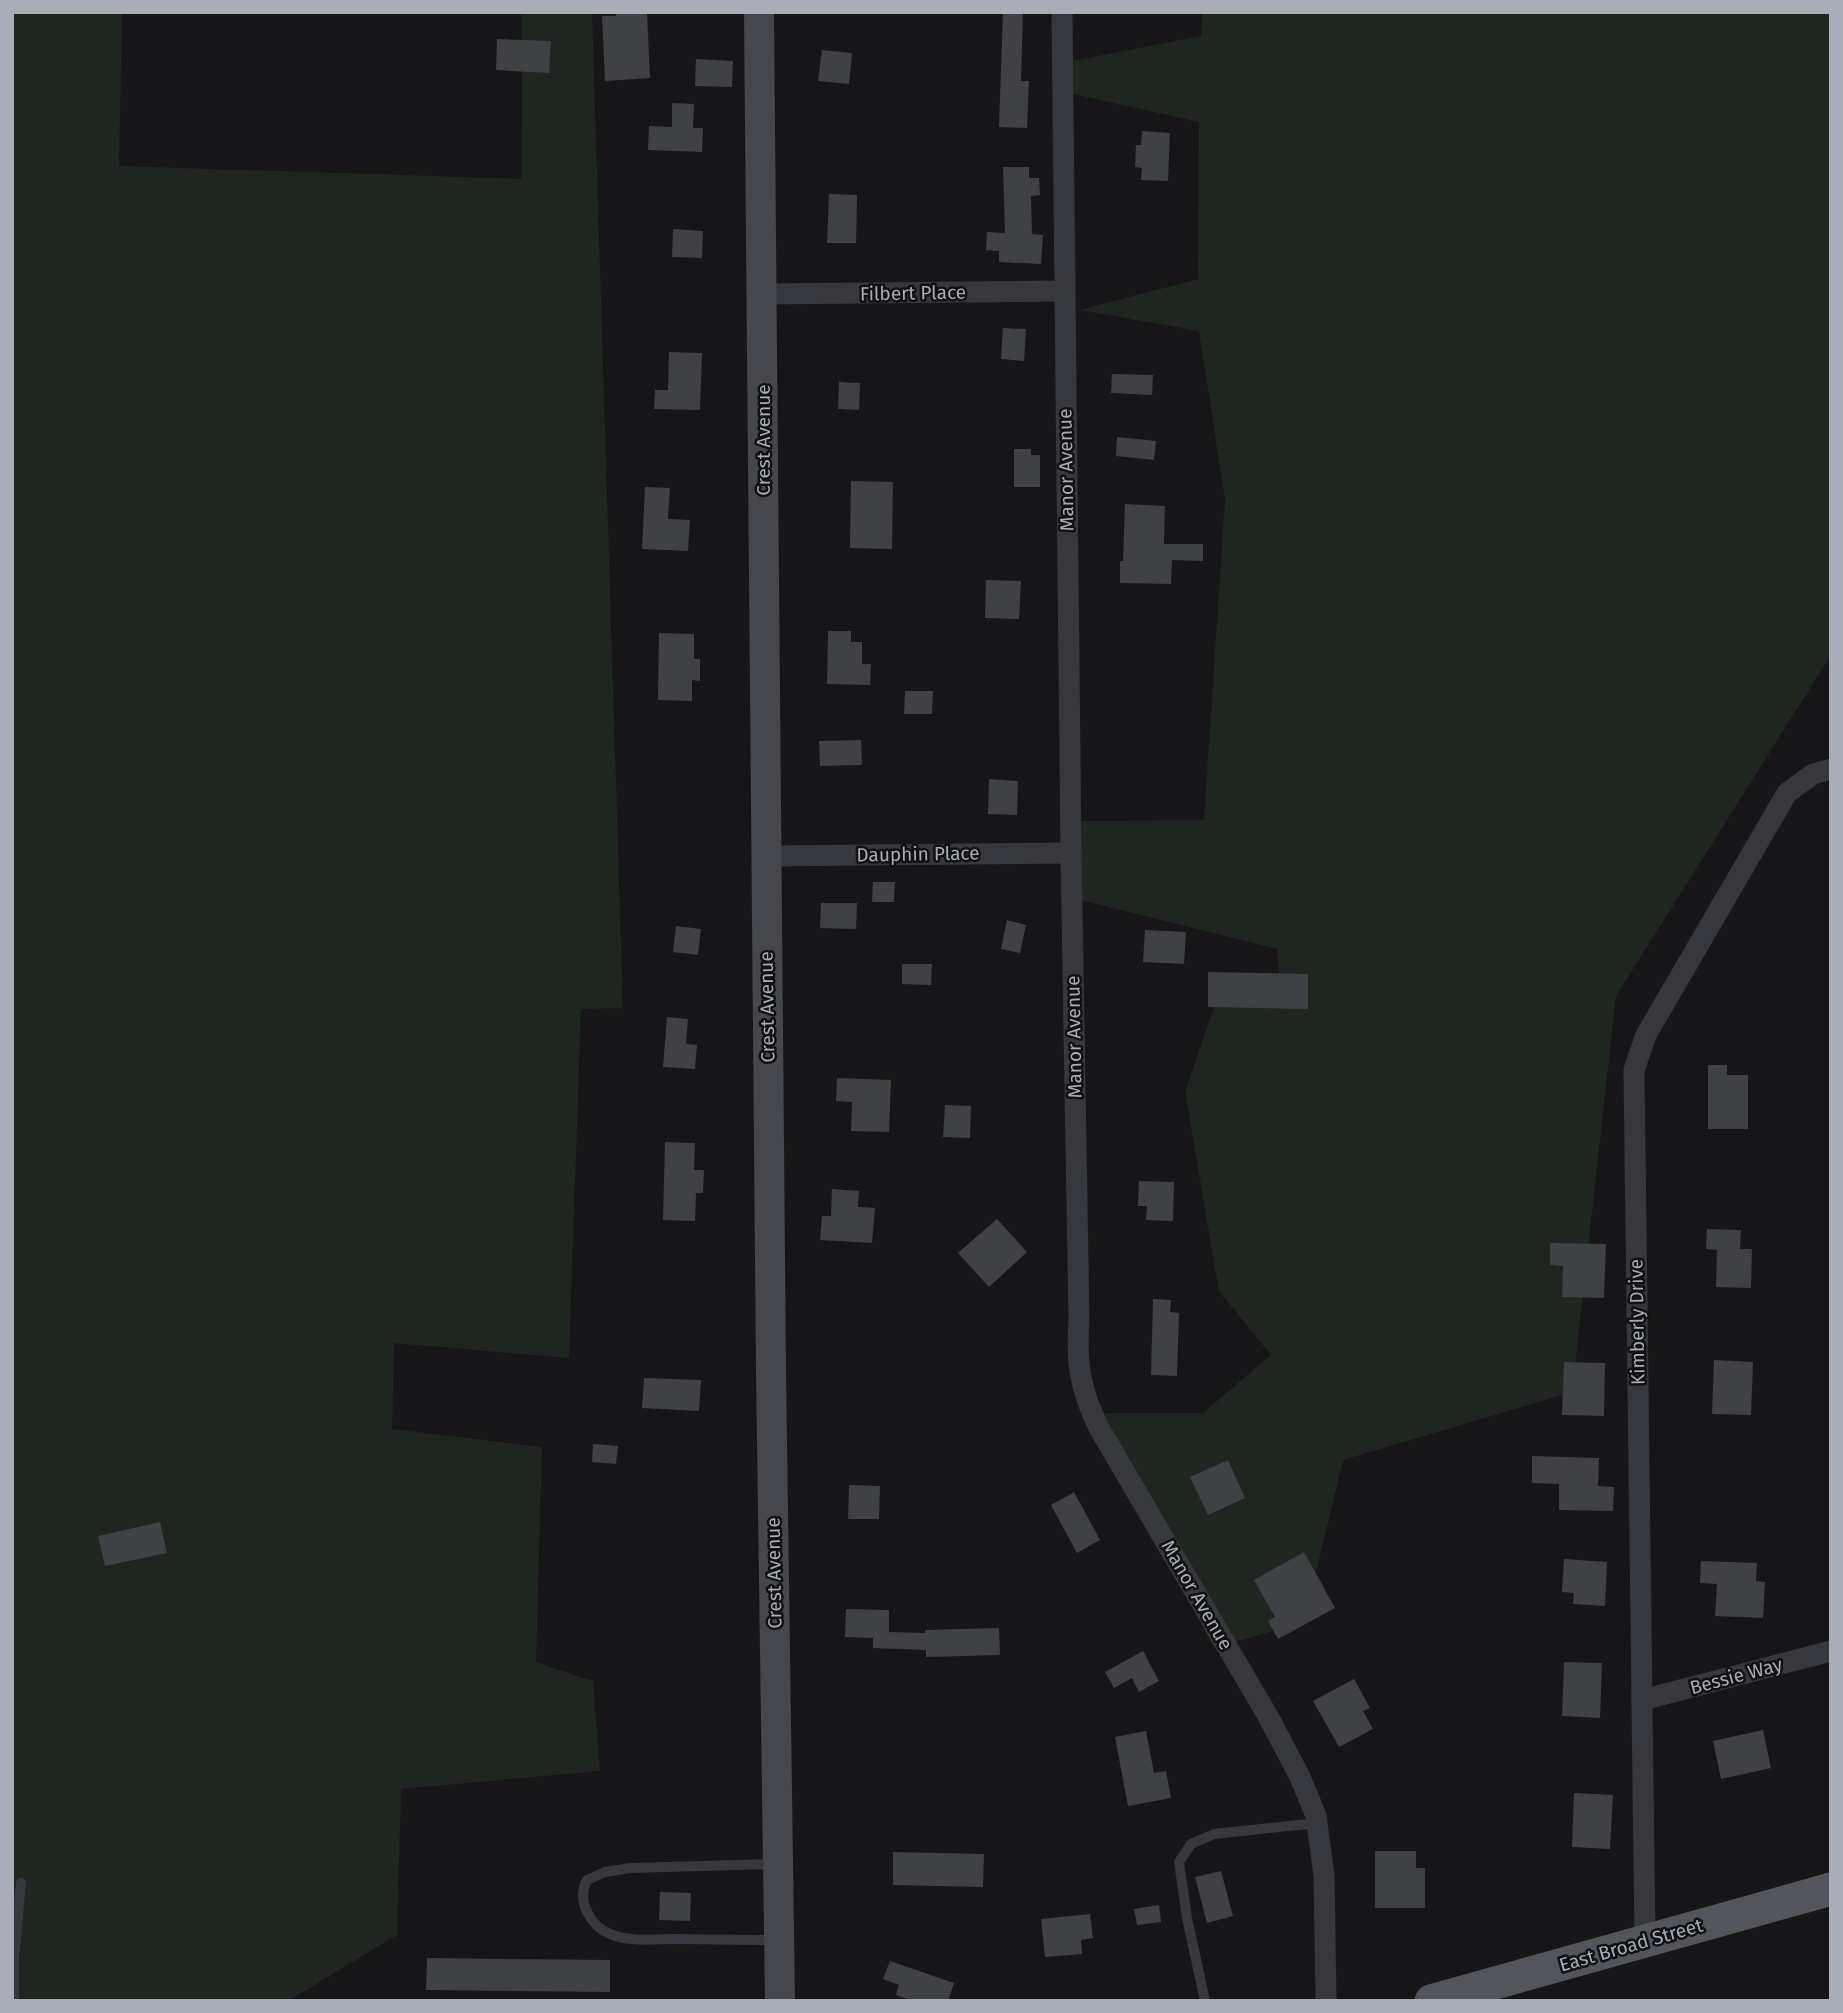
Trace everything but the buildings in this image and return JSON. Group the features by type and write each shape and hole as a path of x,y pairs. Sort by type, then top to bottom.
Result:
{"main road":[{"name":"East Broad Street","path":"1431,2001 1831,1889"}],"street":[{"name":"Crest Avenue","path":"759,12 780,2001"},
{"name":"Manor Avenue","path":"1062,12 1079,1320 1077,1352 1087,1403 1099,1428 1269,1718 1300,1777 1317,1823 1324,1875 1326,2001"},
{"name":"Filbert Place","path":"762,294 1064,291"},
{"name":"Kimberly Drive","path":"1644,1941 1634,1070 1646,1035 1787,793 1813,774 1831,769"},
{"name":"Dauphin Place","path":"766,856 1071,853"},
{"name":"Bessie Way","path":"1642,1700 1831,1651"}],"lane":[{"path":"1205,2001 1187,1918 1179,1862 1191,1844 1214,1835 1317,1823"},
{"path":"779,1864 629,1868 605,1872 587,1881 583,1896 590,1917 597,1927 611,1934 635,1939 780,1940"},
{"path":"13,2001 21,1883"}],"shaded area":[{"path":"12,12 122,12 119,166 522,179 521,12 592,12 623,1008 581,1009 569,1358 394,1343 392,1429 542,1447 536,1662 593,1681 600,1771 401,1789 397,1935 288,2001 12,2001"},
{"path":"1202,12 1831,12 1831,655 1616,996 1572,1392 1343,1460 1304,1622 1214,1648 1090,1413 1203,1413 1271,1355 1219,1291 1185,1091 1222,985 1280,980 1277,949 1072,898 1071,821 1204,820 1225,500 1199,331 1080,310 1198,279 1199,122 1064,92 1062,63 1201,36"}]}
